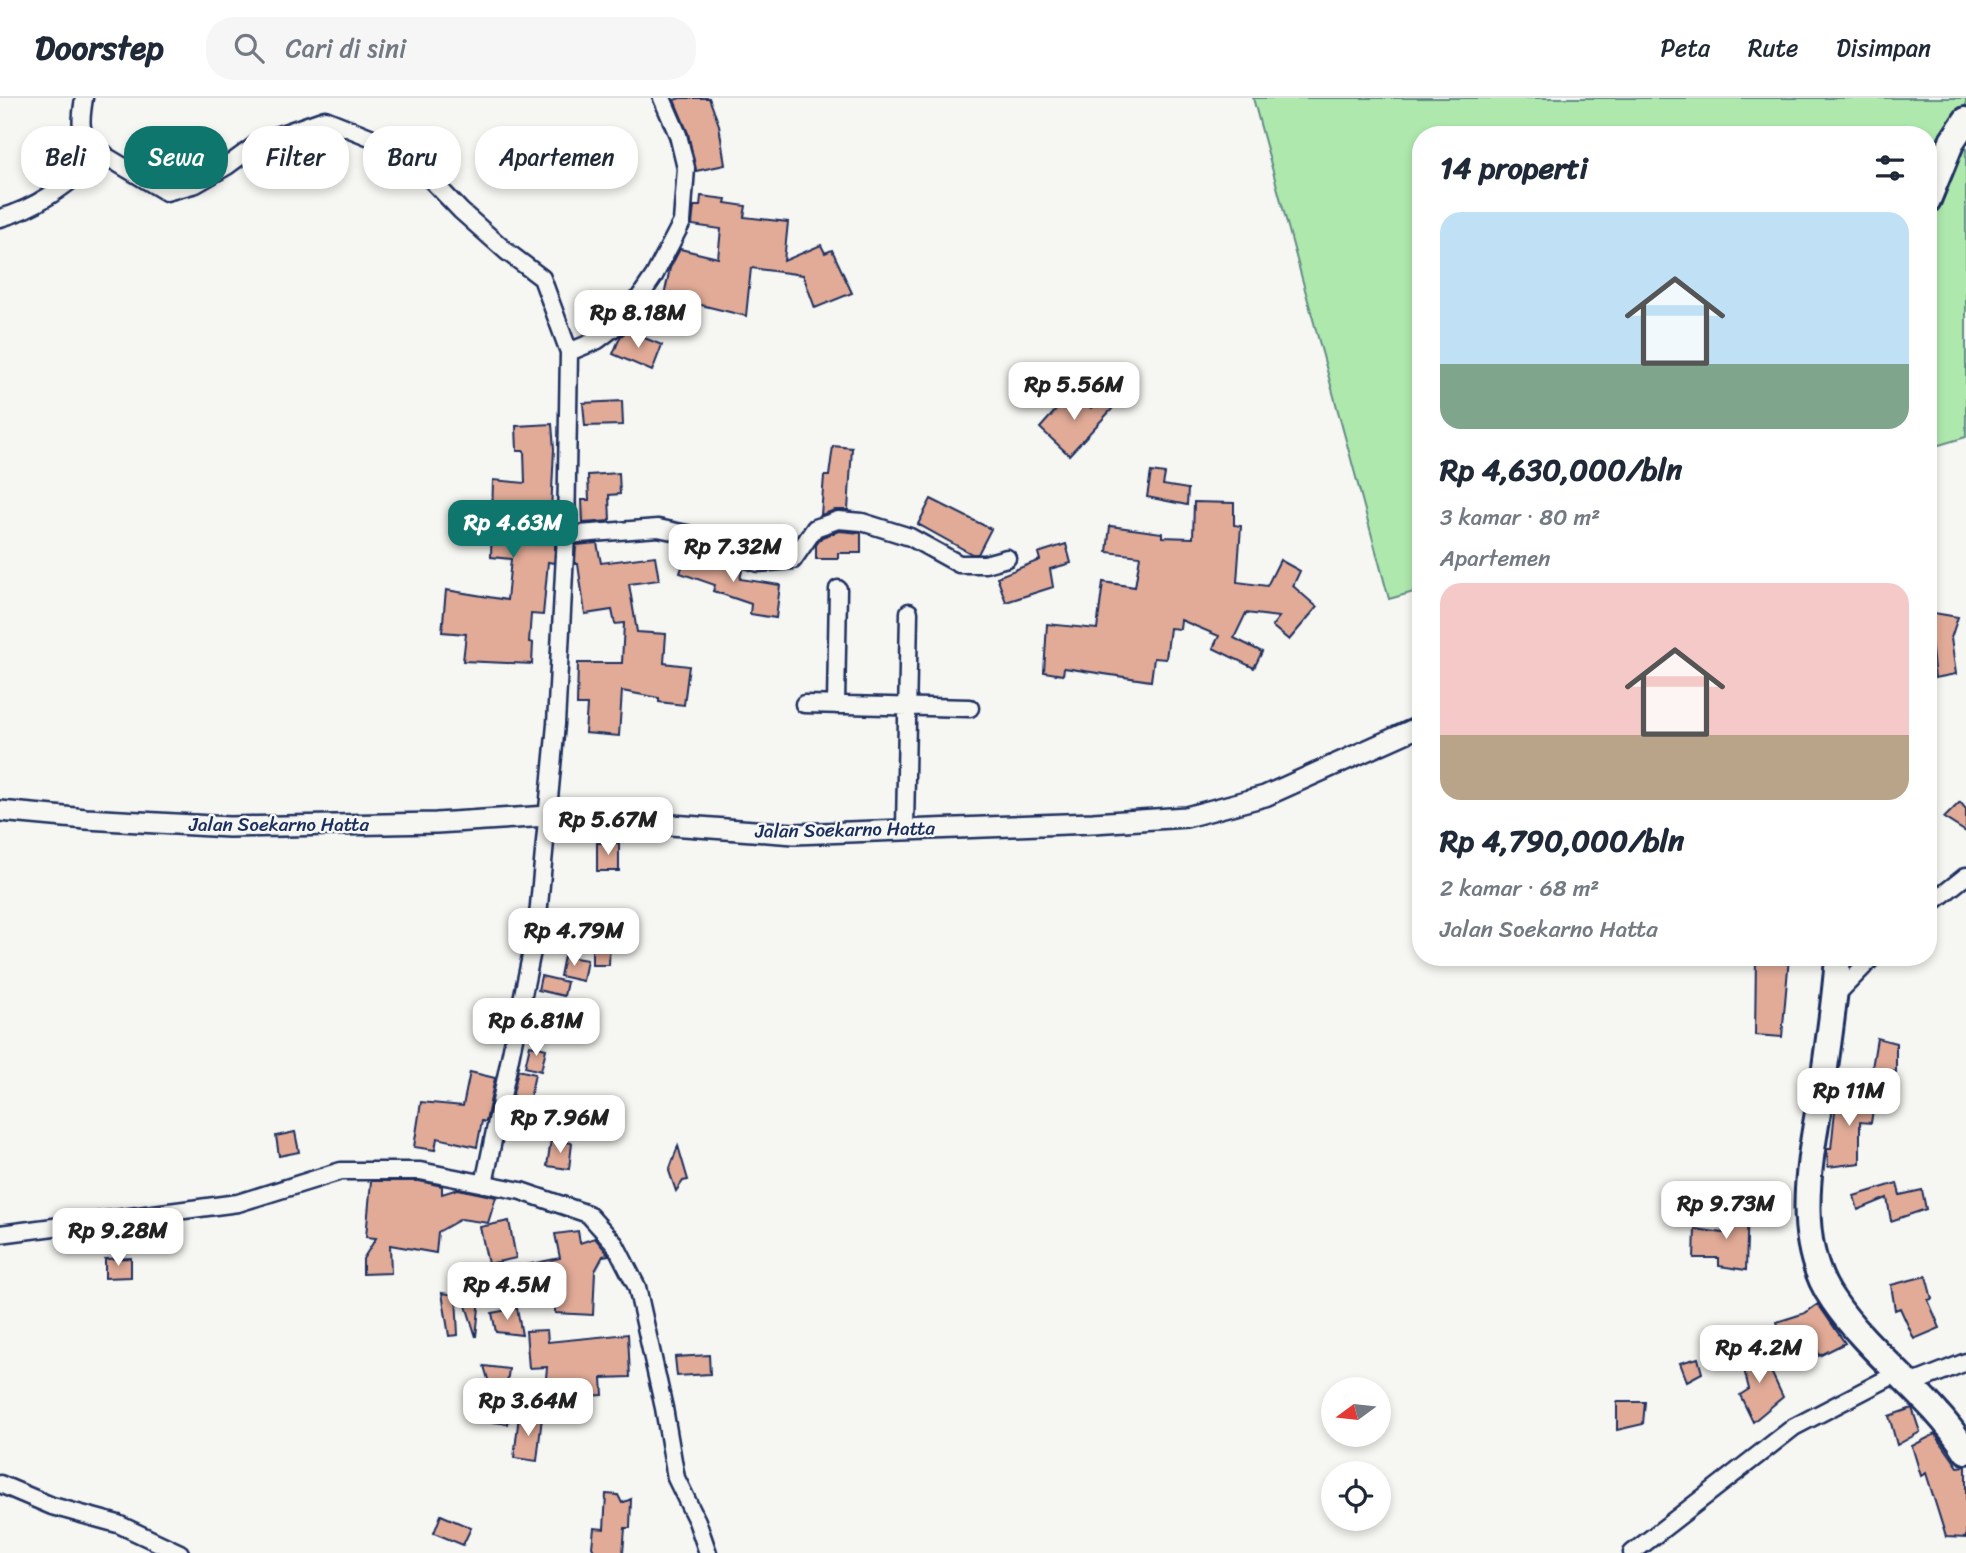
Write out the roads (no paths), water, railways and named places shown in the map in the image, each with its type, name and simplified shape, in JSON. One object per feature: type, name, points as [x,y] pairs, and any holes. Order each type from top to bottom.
[{"type":"main road","points":[[1937,177],[1951,141],[1966,120]]},
{"type":"main road","points":[[1838,966],[1836,995],[1812,1151],[1809,1229],[1813,1255],[1831,1298],[1902,1380],[1945,1422],[1966,1451]]},
{"type":"street","points":[[80,126],[84,98]]},
{"type":"street","points":[[569,352],[597,340],[624,320],[653,276],[682,222],[686,168],[678,135],[662,98]]},
{"type":"street","points":[[110,157],[166,192],[196,184],[261,141],[325,118],[390,145],[402,157],[418,166],[461,211],[497,243],[542,278],[569,352],[566,535],[556,724],[537,927],[484,1184]]},
{"type":"street","points":[[0,218],[23,212],[59,189]]},
{"type":"street","points":[[566,535],[658,528],[687,534],[726,553],[758,563],[793,560],[815,528],[838,520],[862,522],[910,537],[959,564],[985,564],[1007,558]]},
{"type":"street","points":[[836,705],[838,589]]},
{"type":"street","points":[[905,829],[909,612]]},
{"type":"street","points":[[804,704],[970,708]]},
{"type":"street","name":"Jalan Soekarno Hatta","points":[[0,811],[229,827],[436,823],[548,816],[794,834],[1186,817],[1265,796],[1412,730]]},
{"type":"street","points":[[1937,899],[1966,876]]},
{"type":"street","points":[[1836,995],[1864,966]]},
{"type":"street","points":[[0,1234],[239,1203],[341,1171],[420,1171],[521,1191],[588,1214],[615,1244],[637,1287],[664,1408],[676,1478],[708,1553]]},
{"type":"street","points":[[1632,1553],[1794,1427],[1902,1380],[1966,1362]]},
{"type":"street","points":[[0,1484],[52,1506],[118,1524],[180,1553]]}]
